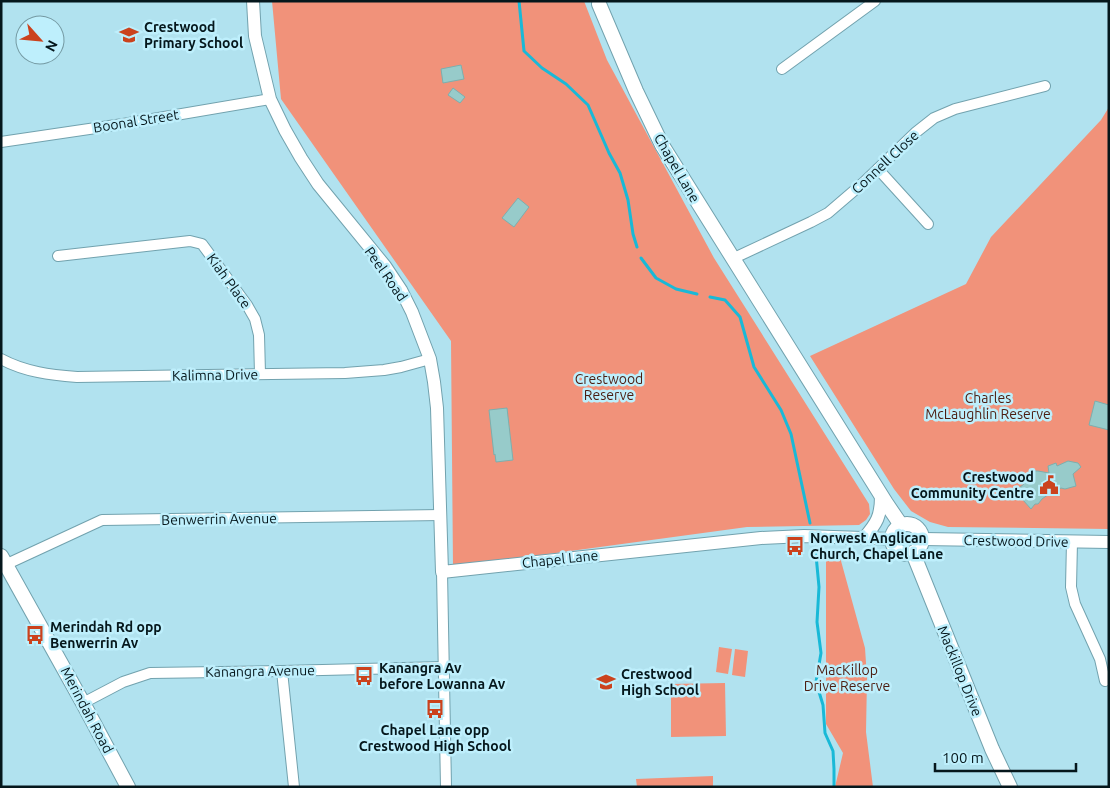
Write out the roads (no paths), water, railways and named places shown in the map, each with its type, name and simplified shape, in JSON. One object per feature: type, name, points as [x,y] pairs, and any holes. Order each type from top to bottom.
[{"type":"main road","name":"Chapel Lane","points":[[597,2],[662,145],[881,496],[901,524]]},
{"type":"main road","points":[[906,523],[916,526],[922,533],[923,539],[918,550],[906,554],[898,551],[892,539],[894,531],[901,524],[906,523]]},
{"type":"main road","name":"Mackillop Drive","points":[[913,553],[992,749],[1010,787]]},
{"type":"main road","name":"Merindah Road","points":[[4,560],[128,787]]},
{"type":"street","name":"Peel Road","points":[[253,1],[255,36],[270,99],[289,137],[318,184],[401,290],[430,358],[437,408],[442,572]]},
{"type":"street","points":[[782,69],[875,1]]},
{"type":"street","name":"Connell Close","points":[[732,259],[828,213],[915,133],[934,118],[955,109],[1045,86]]},
{"type":"street","name":"Boonal Street","points":[[1,142],[270,99]]},
{"type":"street","points":[[878,169],[928,224]]},
{"type":"street","name":"Kiah Place","points":[[58,256],[190,241],[202,244],[247,305],[255,319],[259,335],[260,374]]},
{"type":"street","name":"Kalimna Drive","points":[[1,359],[31,371],[77,377],[345,373],[401,367],[430,358]]},
{"type":"street","points":[[864,538],[876,524],[880,515],[881,496]]},
{"type":"street","name":"Benwerrin Avenue","points":[[4,560],[102,520],[441,515]]},
{"type":"street","name":"Chapel Lane","points":[[442,572],[761,538],[804,536],[892,539]]},
{"type":"street","name":"Crestwood Drive","points":[[923,539],[1109,542]]},
{"type":"street","points":[[1072,542],[1071,587],[1075,604],[1100,659],[1105,681]]},
{"type":"street","points":[[442,572],[446,787]]},
{"type":"street","name":"Kanangra Avenue","points":[[83,703],[122,682],[150,673],[444,667]]},
{"type":"street","points":[[282,671],[294,787]]},
{"type":"waterway","points":[[519,1],[524,51],[542,68],[566,84],[588,105],[620,173],[628,200],[637,247]]},
{"type":"waterway","points":[[641,258],[656,278],[676,289],[697,294]]},
{"type":"waterway","points":[[710,297],[725,300],[740,317],[754,367],[781,410],[791,434],[810,523]]},
{"type":"waterway","points":[[816,555],[819,587],[817,622],[821,653],[816,682],[823,705],[825,733],[833,751],[834,787]]},
{"type":"place","name":"Crestwood Primary School","points":[[129,35]]},
{"type":"place","name":"Crestwood Community Centre","points":[[1049,485]]},
{"type":"place","name":"Norwest Anglican Church, Chapel Lane","points":[[795,546]]},
{"type":"place","name":"Merindah Rd opp Benwerrin Av","points":[[35,635]]},
{"type":"place","name":"Kanangra Av before Lowanna Av","points":[[364,676]]},
{"type":"place","name":"Crestwood High School","points":[[606,682]]},
{"type":"place","name":"Chapel Lane opp Crestwood High School","points":[[435,709]]},
{"type":"park label","name":"Crestwood Reserve","points":[[609,388]]},
{"type":"park label","name":"Charles McLaughlin Reserve","points":[[988,406]]},
{"type":"park label","name":"MacKillop Drive Reserve","points":[[847,678]]}]
